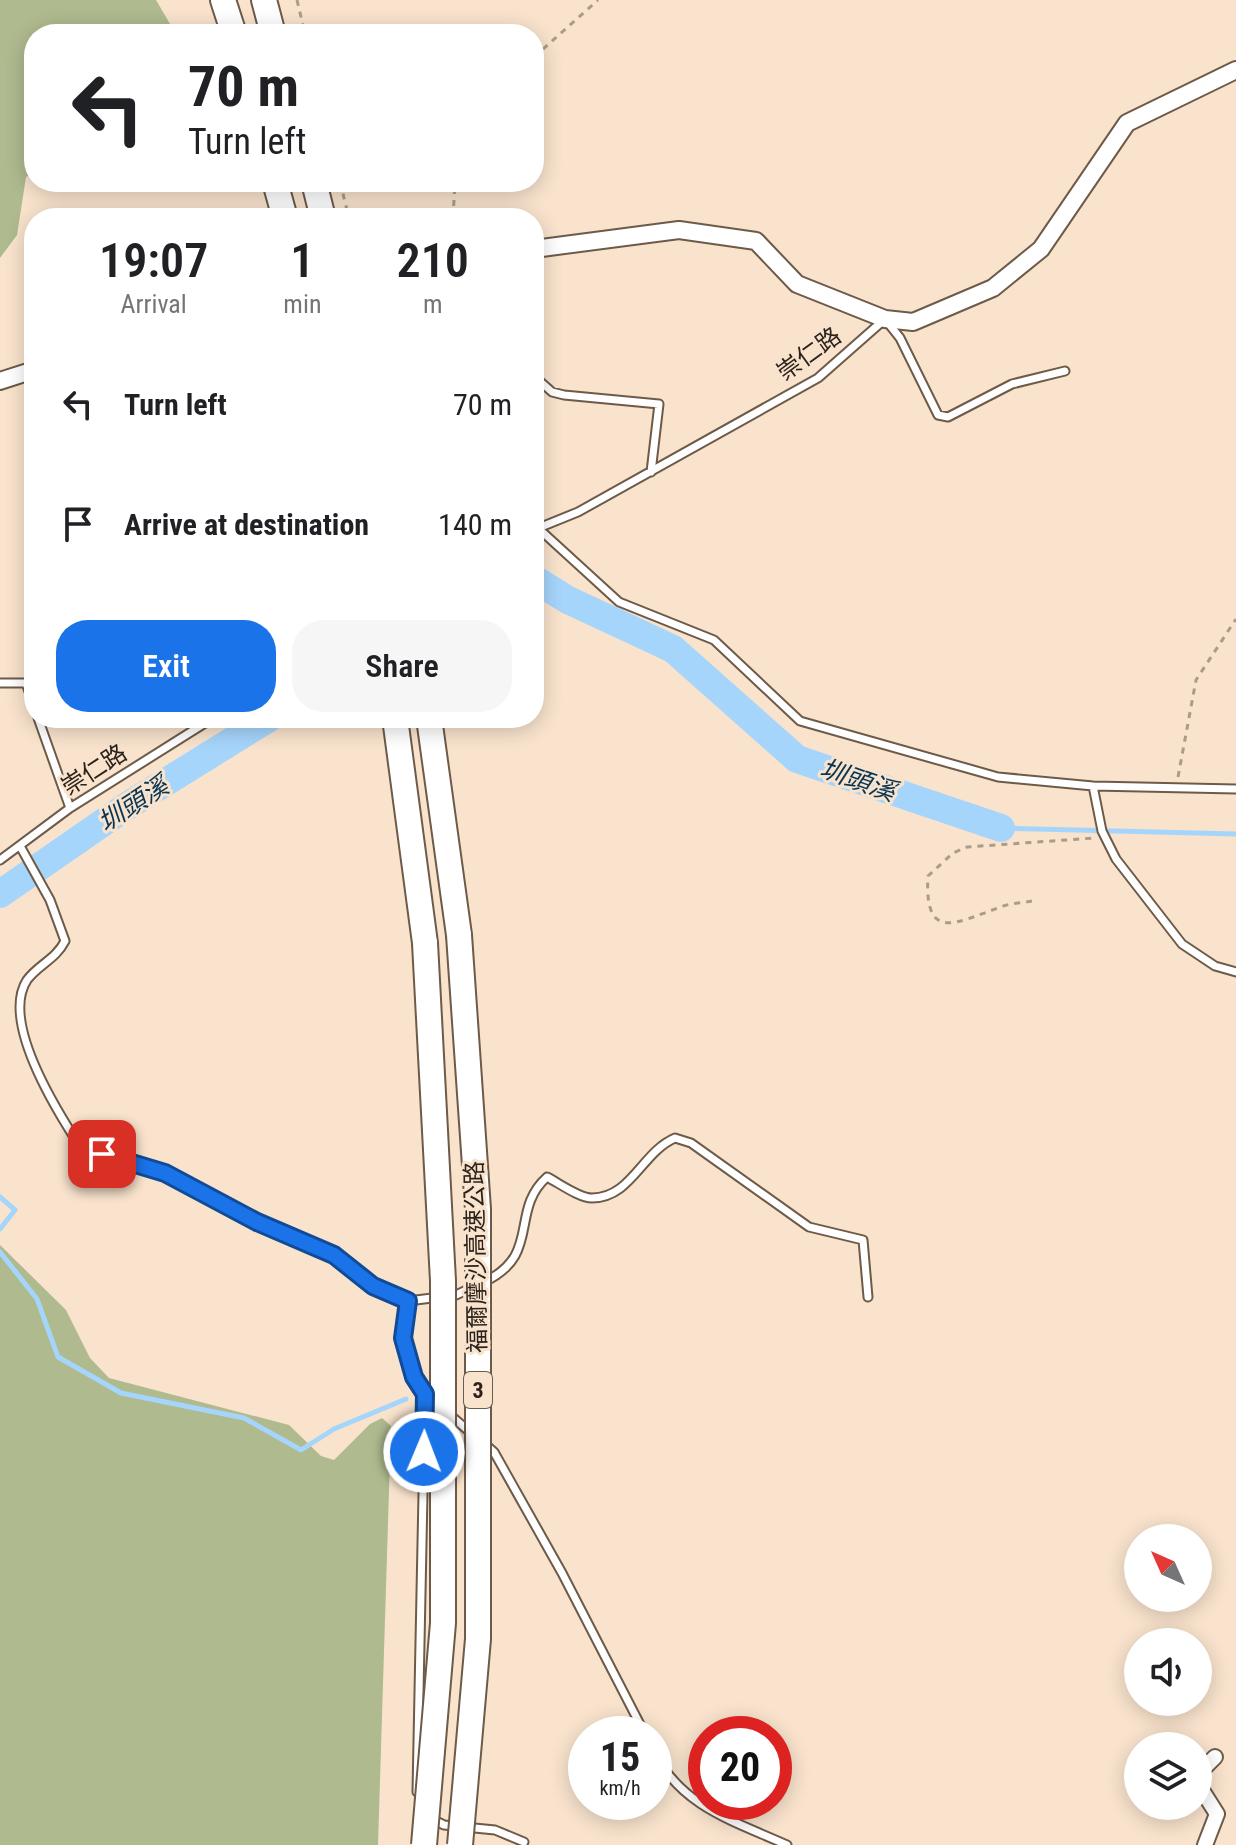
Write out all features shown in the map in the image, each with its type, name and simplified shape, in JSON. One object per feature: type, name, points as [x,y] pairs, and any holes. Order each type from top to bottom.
[{"type":"highway","points":[[223,0],[231,24]]},
{"type":"highway","points":[[264,0],[270,24]]},
{"type":"highway","name":"福爾摩沙高速公路","points":[[396,728],[425,943],[443,1281],[443,1623],[424,1845]]},
{"type":"highway","name":"福爾摩沙高速公路","points":[[430,728],[459,935],[478,1209],[478,1639],[460,1845]]},
{"type":"street","points":[[544,248],[679,230],[756,241],[797,284],[885,319],[913,322],[993,288],[1041,249],[1127,123],[1236,70]]},
{"type":"street","points":[[0,381],[24,373]]},
{"type":"street","points":[[1212,1760],[1215,1757]]},
{"type":"street","points":[[1205,1845],[1217,1814],[1212,1806]]},
{"type":"lane","points":[[885,319],[900,338],[938,415],[948,417],[1012,384],[1065,371]]},
{"type":"lane","name":"崇仁路","points":[[544,526],[578,512],[818,378],[885,319]]},
{"type":"lane","points":[[544,385],[552,392],[564,395],[659,404],[651,472]]},
{"type":"lane","points":[[544,536],[619,602],[714,640],[800,721],[998,777],[1093,786],[1236,789]]},
{"type":"lane","points":[[0,683],[24,683]]},
{"type":"lane","points":[[42,728],[70,808]]},
{"type":"lane","name":"崇仁路","points":[[0,860],[20,849],[70,808],[197,728]]},
{"type":"lane","points":[[1093,786],[1104,834],[1116,859],[1182,944],[1215,966],[1236,972]]},
{"type":"lane","points":[[20,849],[50,900],[65,941],[60,951],[26,981],[19,998],[19,1026],[57,1111],[81,1148],[165,1173],[257,1222],[334,1255],[373,1286],[408,1301],[456,1295],[500,1275],[522,1245],[534,1188],[547,1177],[591,1198],[612,1195],[623,1188],[653,1152],[675,1138],[691,1143],[809,1227],[863,1240],[868,1297]]},
{"type":"lane","points":[[408,1301],[403,1338],[414,1377],[425,1394],[494,1452],[562,1573],[636,1716]]},
{"type":"lane","points":[[425,1394],[416,1805],[418,1811],[444,1825],[495,1830],[524,1842]]},
{"type":"lane","points":[[672,1782],[696,1804],[787,1845]]},
{"type":"path","points":[[297,0],[303,24]]},
{"type":"path","points":[[544,48],[598,0]]},
{"type":"path","points":[[1176,787],[1196,680],[1236,619]]},
{"type":"path","points":[[1032,901],[1005,905],[958,924],[946,924],[936,920],[929,909],[928,876],[953,853],[967,847],[1104,834]]},
{"type":"green space","points":[[0,0],[156,0],[170,24],[24,24],[24,190],[17,235],[0,258]]},
{"type":"green space","points":[[0,1245],[66,1310],[90,1358],[109,1378],[289,1425],[321,1456],[334,1460],[370,1424],[382,1418],[391,1426],[378,1845],[0,1845]]},
{"type":"waterway","name":"圳頭溪","points":[[544,585],[568,600],[673,649],[797,759],[1001,828]]},
{"type":"waterway","name":"圳頭溪","points":[[0,894],[124,808],[253,728]]},
{"type":"waterway","name":"圳頭溪","points":[[1001,828],[1236,834]]},
{"type":"waterway","points":[[0,1197],[15,1210],[0,1229]]},
{"type":"waterway","points":[[0,1252],[37,1299],[58,1357],[121,1393],[244,1418],[301,1450],[334,1429],[406,1399]]},
{"type":"route","points":[[102,1154],[165,1173],[257,1222],[334,1255],[373,1286],[408,1301],[403,1338],[414,1377],[425,1394],[424,1452]]}]
